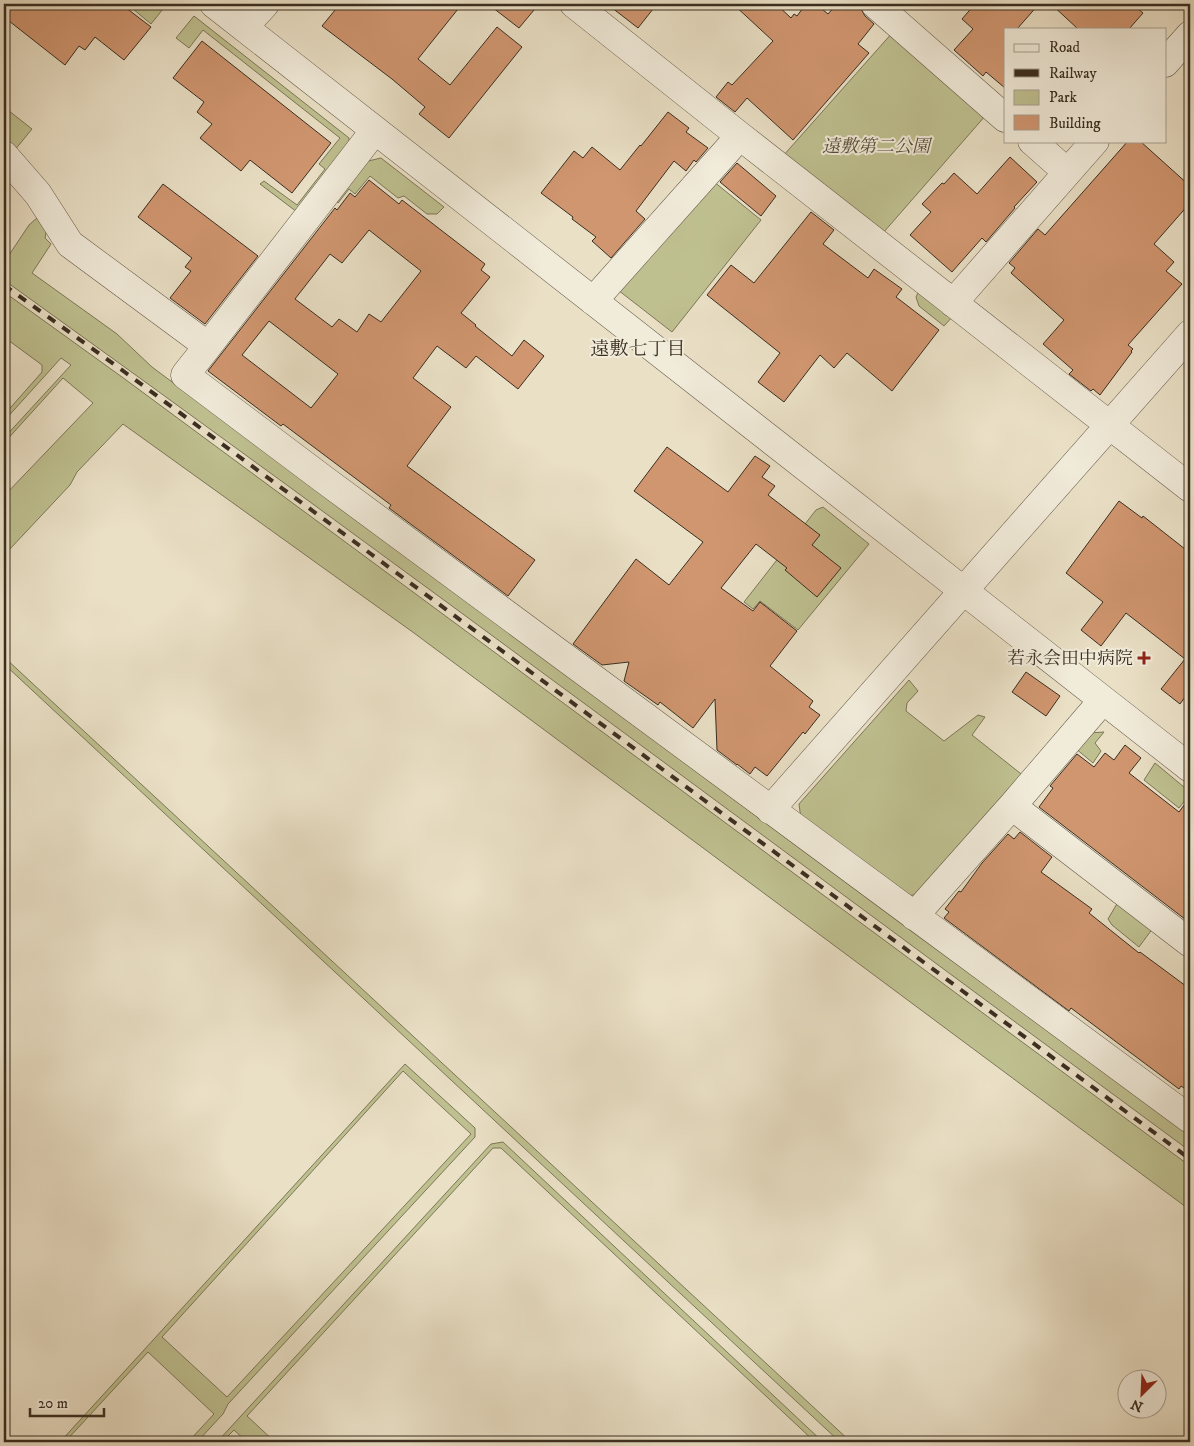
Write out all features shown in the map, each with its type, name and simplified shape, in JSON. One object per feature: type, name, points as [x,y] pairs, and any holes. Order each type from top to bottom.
[{"type":"street","points":[[214,4],[1190,768]]},
{"type":"street","points":[[244,27],[264,4]]},
{"type":"street","points":[[574,4],[1190,488]]},
{"type":"street","points":[[875,4],[1004,117]]},
{"type":"street","points":[[1166,62],[1190,35]]},
{"type":"street","points":[[375,130],[185,375],[770,810],[1190,1119]]},
{"type":"street","points":[[594,301],[740,136]]},
{"type":"street","points":[[1033,142],[1067,172]]},
{"type":"street","points":[[953,303],[1094,142]]},
{"type":"street","points":[[4,155],[38,194],[70,244],[208,346]]},
{"type":"street","points":[[770,810],[1190,334]]},
{"type":"street","points":[[914,916],[1103,700]]},
{"type":"street","points":[[1012,806],[1190,943]]},
{"type":"green space","points":[[127,4],[167,4],[151,24]]},
{"type":"green space","points":[[194,16],[349,138],[349,147],[297,212],[260,184],[264,181],[297,205],[325,169],[319,164],[340,138],[203,30],[189,48],[176,38]]},
{"type":"green space","name":"遠敷第二公園","points":[[893,32],[986,115],[883,233],[783,156]]},
{"type":"green space","points":[[4,107],[32,129],[14,151],[4,139]]},
{"type":"green space","points":[[381,158],[444,207],[437,214],[427,214],[404,196],[398,198],[370,176],[355,194],[349,189],[338,203],[335,199],[364,162]]},
{"type":"green space","points":[[713,181],[761,220],[672,332],[618,290]]},
{"type":"green space","points":[[39,216],[47,228],[45,238],[51,244],[32,273],[117,334],[152,367],[907,928],[1190,1135],[1190,1151],[450,605],[4,280],[4,252],[9,255],[29,225]]},
{"type":"green space","points":[[919,291],[953,316],[944,326],[919,306],[916,297]]},
{"type":"green space","points":[[4,292],[122,377],[1190,1166],[1190,1210],[414,633],[123,424],[77,472],[70,485],[9,550],[4,545],[4,496],[93,403],[63,378],[4,443],[4,438],[71,365],[61,358],[4,421],[4,415],[42,372],[42,365],[4,337]]},
{"type":"green space","points":[[823,507],[869,544],[798,630],[760,601],[753,609],[744,602],[816,510]]},
{"type":"green space","points":[[4,657],[851,1442],[840,1442],[4,664]]},
{"type":"green space","points":[[909,680],[918,691],[907,703],[906,711],[944,741],[978,715],[985,717],[972,735],[1025,777],[920,894],[906,896],[801,819],[799,804]]},
{"type":"green space","points":[[1104,732],[1095,743],[1101,751],[1093,763],[1075,748],[1089,733]]},
{"type":"green space","points":[[1155,763],[1190,792],[1179,808],[1144,780]]},
{"type":"green space","points":[[1118,902],[1153,928],[1139,947],[1112,925],[1108,919]]},
{"type":"green space","points":[[405,1064],[475,1128],[475,1137],[228,1404],[223,1414],[197,1442],[188,1442],[214,1414],[148,1352],[65,1442],[60,1442]],"holes":[[[403,1071],[471,1134],[227,1397],[162,1337]]]},
{"type":"green space","points":[[503,1142],[823,1442],[815,1442],[501,1148],[493,1148],[247,1416],[275,1442],[247,1442],[234,1430],[222,1442],[217,1442],[491,1144]]},
{"type":"building","points":[[4,4],[121,4],[151,27],[124,60],[95,37],[85,50],[79,46],[65,65],[4,17]]},
{"type":"building","points":[[340,4],[462,4],[418,59],[450,85],[497,27],[522,47],[449,138],[419,114],[425,107],[392,79],[322,26]]},
{"type":"building","points":[[488,4],[539,4],[519,28]]},
{"type":"building","points":[[607,4],[657,4],[638,28]]},
{"type":"building","points":[[733,4],[776,4],[791,18],[794,14],[797,16],[806,4],[816,4],[828,14],[837,4],[856,4],[874,24],[858,44],[869,53],[793,140],[747,98],[735,112],[716,97],[728,82],[732,85],[773,41]]},
{"type":"building","points":[[975,4],[1039,4],[1018,28],[1004,28],[1004,87],[986,72],[983,76],[954,50],[973,29],[962,19]]},
{"type":"building","points":[[1051,4],[1132,4],[1143,13],[1130,28],[1077,28]]},
{"type":"building","points":[[202,41],[331,143],[292,193],[250,160],[241,171],[200,138],[212,124],[197,112],[204,102],[173,78]]},
{"type":"building","points":[[668,112],[689,128],[686,132],[708,148],[696,162],[694,160],[686,171],[674,161],[636,211],[645,219],[611,258],[592,241],[596,237],[541,193],[574,151],[583,158],[592,147],[620,170]]},
{"type":"building","points":[[1127,142],[1141,142],[1190,186],[1190,203],[1154,244],[1174,262],[1166,271],[1182,284],[1128,345],[1133,349],[1132,352],[1100,395],[1093,389],[1091,391],[1069,374],[1073,370],[1043,344],[1064,320],[1011,273],[1015,268],[1009,263],[1038,229],[1045,235]]},
{"type":"building","points":[[1010,157],[1037,182],[986,242],[982,238],[952,272],[910,235],[931,212],[922,204],[954,173],[977,194]]},
{"type":"building","points":[[737,163],[776,196],[761,216],[720,182]]},
{"type":"building","points":[[369,180],[399,204],[402,200],[485,264],[481,270],[490,277],[461,313],[512,356],[524,340],[544,356],[518,389],[476,356],[466,368],[437,346],[413,378],[451,407],[407,466],[535,560],[508,596],[389,508],[391,505],[283,424],[281,426],[208,371],[335,208],[337,210],[350,193],[355,197]],"holes":[[[369,230],[421,271],[381,322],[369,314],[357,332],[339,319],[332,327],[295,299],[330,254],[342,263]],[[269,321],[338,374],[311,408],[242,355]]]},
{"type":"building","points":[[163,184],[258,256],[205,324],[170,298],[191,271],[185,267],[192,258],[138,217]]},
{"type":"building","points":[[811,212],[834,230],[823,244],[868,278],[874,269],[902,289],[896,297],[939,330],[892,391],[847,353],[834,368],[820,355],[784,402],[758,382],[780,353],[707,295],[731,265],[754,283]]},
{"type":"building","points":[[667,447],[728,492],[755,456],[770,466],[762,477],[775,486],[768,495],[820,535],[812,545],[841,568],[817,597],[785,570],[787,568],[756,544],[721,588],[753,611],[760,602],[797,631],[770,666],[813,701],[809,707],[820,715],[805,734],[803,732],[767,776],[755,767],[750,774],[717,750],[715,699],[693,728],[660,702],[658,705],[624,681],[629,662],[602,665],[573,644],[636,559],[669,585],[703,542],[634,491]]},
{"type":"building","points":[[1119,501],[1142,518],[1143,516],[1190,553],[1190,690],[1180,704],[1161,689],[1185,659],[1126,613],[1101,646],[1081,630],[1103,602],[1066,573]]},
{"type":"building","points":[[1026,672],[1060,696],[1046,716],[1012,692]]},
{"type":"building","points":[[1125,745],[1141,758],[1129,773],[1179,812],[1190,797],[1190,923],[1039,807],[1053,788],[1050,786],[1077,754],[1094,767],[1105,753],[1114,760]]},
{"type":"building","points":[[1020,832],[1052,857],[1041,872],[1092,909],[1089,913],[1139,953],[1190,989],[1190,1092],[1181,1086],[1179,1089],[1071,1008],[1069,1011],[944,918],[949,912],[945,909],[959,891],[961,892],[982,863],[1008,834],[1014,839]]},
{"type":"railway","points":[[4,285],[126,373],[1190,1159]]},
{"type":"place","name":"若永会田中病院","points":[[1144,658]]},
{"type":"district","name":"遠敷七丁目","points":[[638,348]]}]
